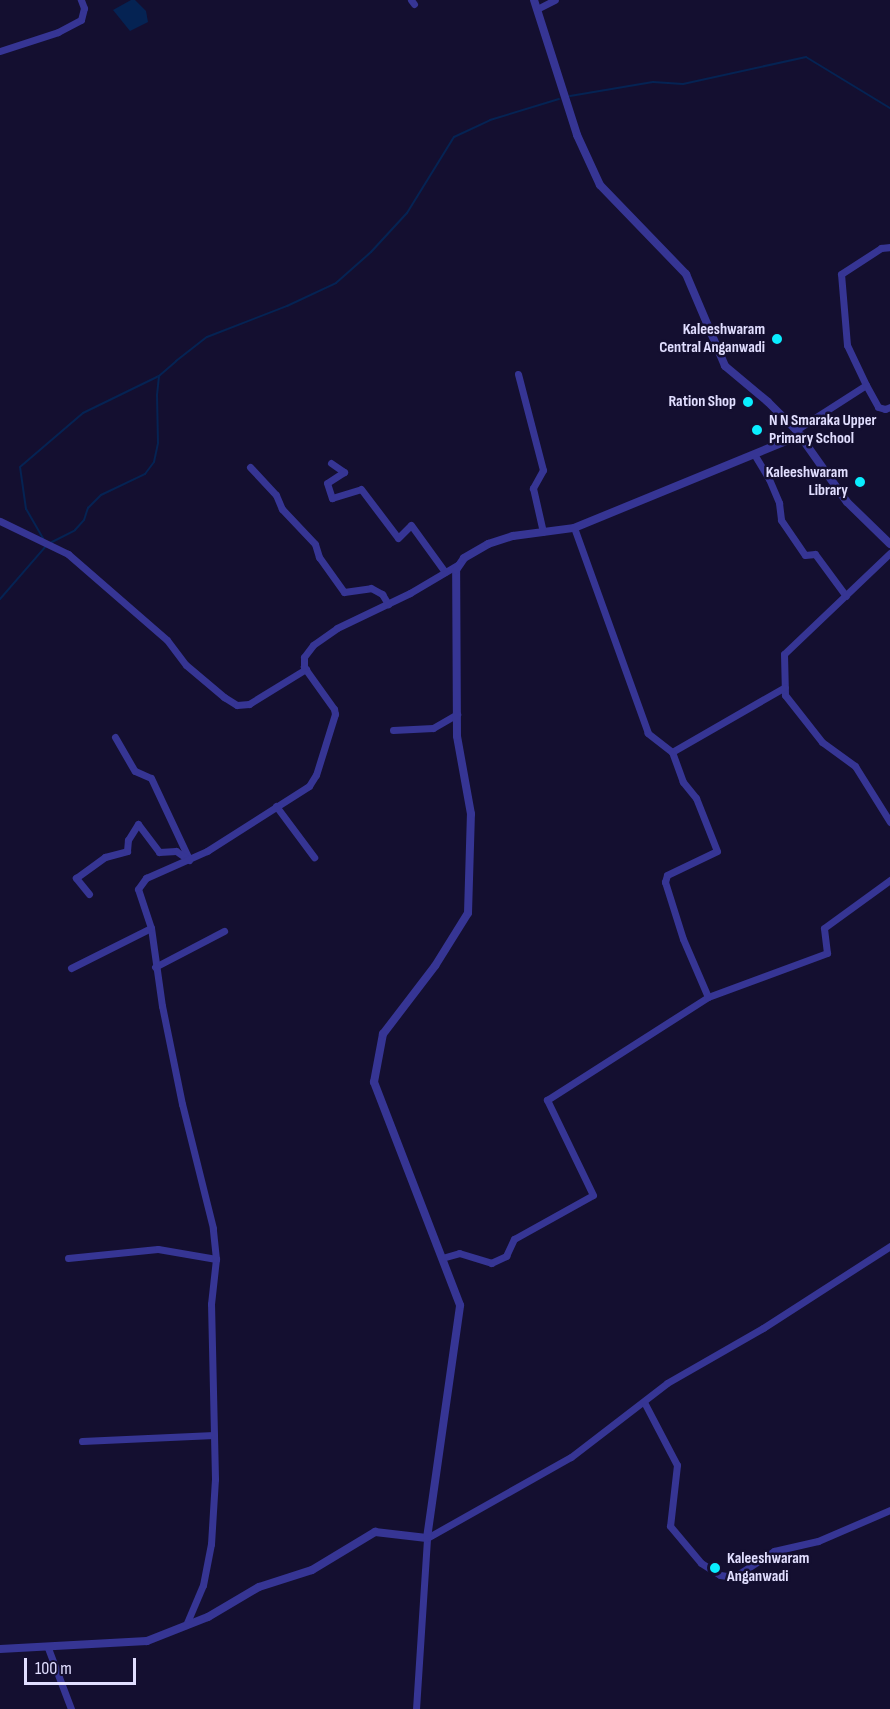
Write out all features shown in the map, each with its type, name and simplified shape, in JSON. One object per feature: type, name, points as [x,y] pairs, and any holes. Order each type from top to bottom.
[{"type":"street","points":[[0,51],[58,32],[81,20],[84,8],[81,0]]},
{"type":"street","points":[[534,0],[577,135],[600,185],[686,274],[725,366],[768,402],[798,433],[848,502],[890,544]]},
{"type":"street","points":[[537,9],[555,0]]},
{"type":"street","points":[[890,247],[880,248],[841,274],[848,345],[878,407],[885,410],[890,407]]},
{"type":"street","points":[[518,374],[543,470],[533,488],[543,532]]},
{"type":"street","points":[[186,1625],[203,1586],[211,1544],[215,1479],[211,1322],[216,1259],[213,1228],[182,1104],[155,967],[151,928],[138,889],[141,883],[189,860],[276,807],[312,782],[335,717],[334,709],[306,669],[304,657],[313,645],[337,628],[388,604],[446,572],[472,552],[488,544],[513,536],[574,528],[754,454],[798,433],[866,385]]},
{"type":"street","points":[[754,454],[770,479],[779,503],[781,520],[805,555],[815,554],[846,596]]},
{"type":"street","points":[[331,463],[344,472],[327,483],[332,498],[361,489],[398,538],[411,525],[446,572]]},
{"type":"street","points":[[250,467],[276,495],[282,509],[315,544],[319,557],[344,592],[371,588],[382,594],[388,604]]},
{"type":"street","points":[[0,521],[68,554],[167,640],[186,664],[224,697],[237,705],[249,704],[306,669]]},
{"type":"street","points":[[574,528],[648,733],[672,752],[683,782],[696,798],[717,851],[667,875],[665,882],[683,939],[708,997]]},
{"type":"street","points":[[890,554],[784,654],[785,695],[822,742],[855,766],[890,822]]},
{"type":"street","points":[[416,1709],[427,1538],[460,1305],[374,1082],[383,1034],[435,966],[468,913],[471,814],[457,736],[456,570],[459,564]]},
{"type":"street","points":[[672,752],[784,687]]},
{"type":"street","points":[[393,730],[433,728],[457,714]]},
{"type":"street","points":[[115,737],[135,771],[151,778],[189,860]]},
{"type":"street","points":[[276,807],[314,857]]},
{"type":"street","points":[[89,894],[76,878],[105,857],[127,851],[128,840],[138,824],[159,852],[176,851],[189,860]]},
{"type":"street","points":[[442,1258],[459,1253],[491,1263],[506,1256],[514,1239],[593,1195],[547,1100],[708,997],[827,952],[824,928],[890,880]]},
{"type":"street","points":[[72,968],[151,928]]},
{"type":"street","points":[[155,967],[224,931]]},
{"type":"street","points":[[0,1649],[147,1641],[208,1617],[259,1587],[312,1570],[375,1532],[427,1538],[571,1457],[667,1383],[763,1328],[890,1246]]},
{"type":"street","points":[[69,1258],[158,1249],[216,1259]]},
{"type":"street","points":[[644,1402],[677,1465],[670,1526],[701,1563],[720,1575],[734,1577],[774,1551],[818,1541],[890,1510]]},
{"type":"street","points":[[82,1441],[214,1435]]},
{"type":"street","points":[[48,1648],[71,1709]]},
{"type":"water","points":[[135,0],[146,11],[148,22],[130,31],[113,10]]},
{"type":"waterway","points":[[570,96],[653,82],[683,84],[806,57],[890,108]]},
{"type":"waterway","points":[[50,543],[75,530],[84,520],[88,508],[101,495],[145,474],[154,462],[158,443],[159,376],[176,361],[207,337],[287,306],[336,283],[371,252],[407,213],[454,137],[490,120],[559,99]]},
{"type":"waterway","points":[[44,540],[26,509],[20,467],[83,413],[159,376]]},
{"type":"waterway","points":[[0,599],[46,546]]},
{"type":"place","name":"Kaleeshwaram Central Anganwadi","points":[[777,339]]},
{"type":"place","name":"Ration Shop","points":[[748,402]]},
{"type":"place","name":"N N Smaraka Upper Primary School","points":[[757,430]]},
{"type":"place","name":"Kaleeshwaram Library","points":[[860,482]]},
{"type":"place","name":"Kaleeshwaram Anganwadi","points":[[715,1568]]}]
